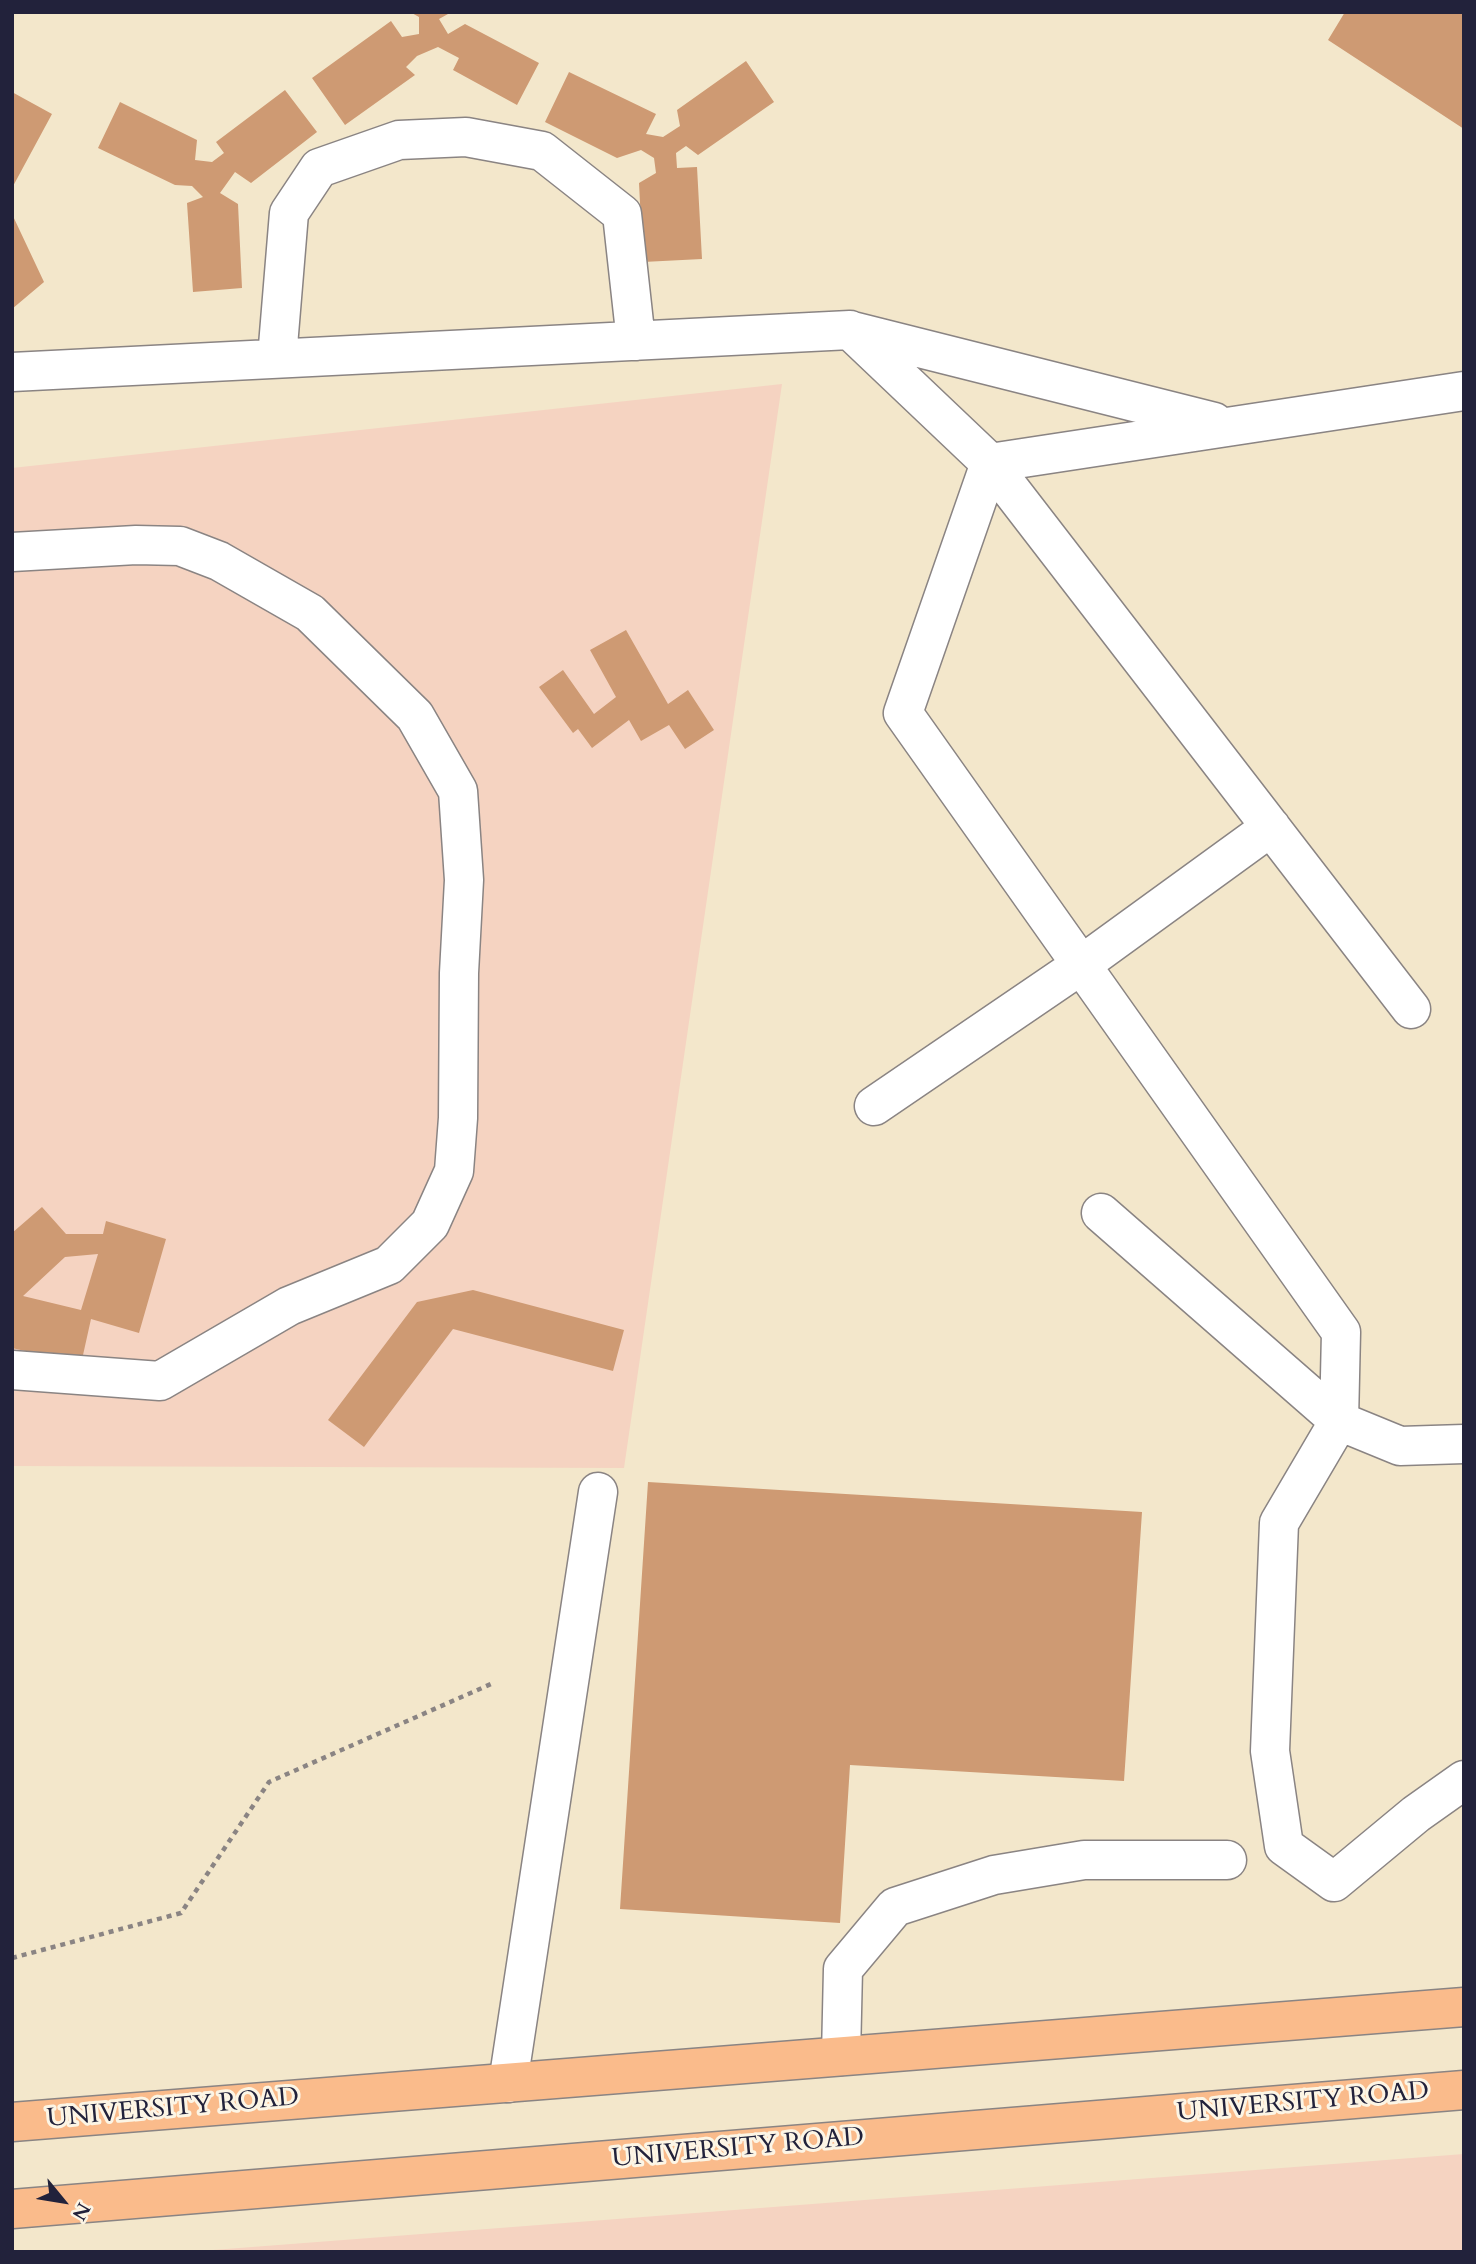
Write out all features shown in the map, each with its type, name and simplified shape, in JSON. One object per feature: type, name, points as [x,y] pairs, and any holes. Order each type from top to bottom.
[{"type":"main road","name":"UNIVERSITY ROAD","points":[[12,2122],[1464,2007]]},
{"type":"main road","name":"UNIVERSITY ROAD","points":[[12,2209],[1464,2090]]},
{"type":"lane","points":[[277,358],[289,213],[319,169],[399,140],[466,137],[542,151],[622,214],[636,341]]},
{"type":"lane","points":[[850,330],[990,463],[1411,1009]]},
{"type":"lane","points":[[12,372],[850,330],[1231,426]]},
{"type":"lane","points":[[990,463],[1464,391]]},
{"type":"lane","points":[[990,463],[903,713],[1341,1332],[1339,1422],[1279,1523],[1270,1751],[1284,1846],[1334,1882],[1416,1814],[1464,1780]]},
{"type":"lane","points":[[12,552],[136,545],[180,546],[219,561],[310,613],[415,716],[458,790],[464,880],[459,973],[458,1118],[453,1171],[430,1224],[389,1265],[289,1306],[160,1381],[12,1370]]},
{"type":"lane","points":[[874,1106],[1081,965],[1271,827]]},
{"type":"lane","points":[[1101,1213],[1339,1422],[1401,1446],[1464,1444]]},
{"type":"lane","points":[[508,2083],[598,1492]]},
{"type":"lane","points":[[841,2056],[843,1969],[895,1907],[994,1875],[1084,1860],[1227,1860]]},
{"type":"path","points":[[12,1958],[181,1913],[269,1782],[491,1684]]},
{"type":"shaded area","points":[[782,384],[624,1468],[12,1466],[12,468]]},
{"type":"shaded area","points":[[1464,2154],[1464,2252],[187,2252]]},
{"type":"building","points":[[410,12],[447,12],[448,14],[439,19],[448,34],[465,24],[539,63],[517,105],[453,70],[459,58],[438,47],[417,56],[406,67],[415,75],[345,125],[312,78],[391,21],[402,37],[419,34],[419,17]]},
{"type":"building","points":[[1345,12],[1464,12],[1464,129],[1328,40]]},
{"type":"building","points":[[746,61],[774,102],[698,155],[686,146],[676,153],[677,168],[697,167],[702,259],[643,262],[639,183],[656,173],[654,158],[641,150],[617,158],[545,122],[569,72],[656,114],[646,134],[663,137],[680,126],[677,110]]},
{"type":"building","points":[[285,90],[317,132],[251,183],[235,172],[220,193],[238,204],[242,288],[193,292],[187,203],[203,197],[192,186],[175,185],[98,148],[120,102],[197,140],[195,160],[212,162],[224,153],[216,142]]},
{"type":"building","points":[[12,92],[52,114],[12,188]]},
{"type":"building","points":[[12,214],[44,282],[12,309]]},
{"type":"building","points":[[626,630],[668,704],[688,690],[714,730],[685,749],[669,725],[641,741],[629,720],[592,748],[578,729],[573,733],[539,687],[563,670],[594,714],[616,697],[590,650]]},
{"type":"building","points":[[42,1207],[66,1234],[103,1234],[106,1221],[166,1239],[139,1333],[91,1319],[81,1364],[12,1348],[12,1233]],"holes":[[[98,1254],[81,1310],[23,1296],[65,1257]]]},
{"type":"building","points":[[473,1290],[624,1330],[613,1371],[453,1329],[364,1447],[328,1420],[417,1302]]},
{"type":"building","points":[[648,1482],[1142,1512],[1124,1781],[850,1765],[840,1923],[620,1909]]}]
